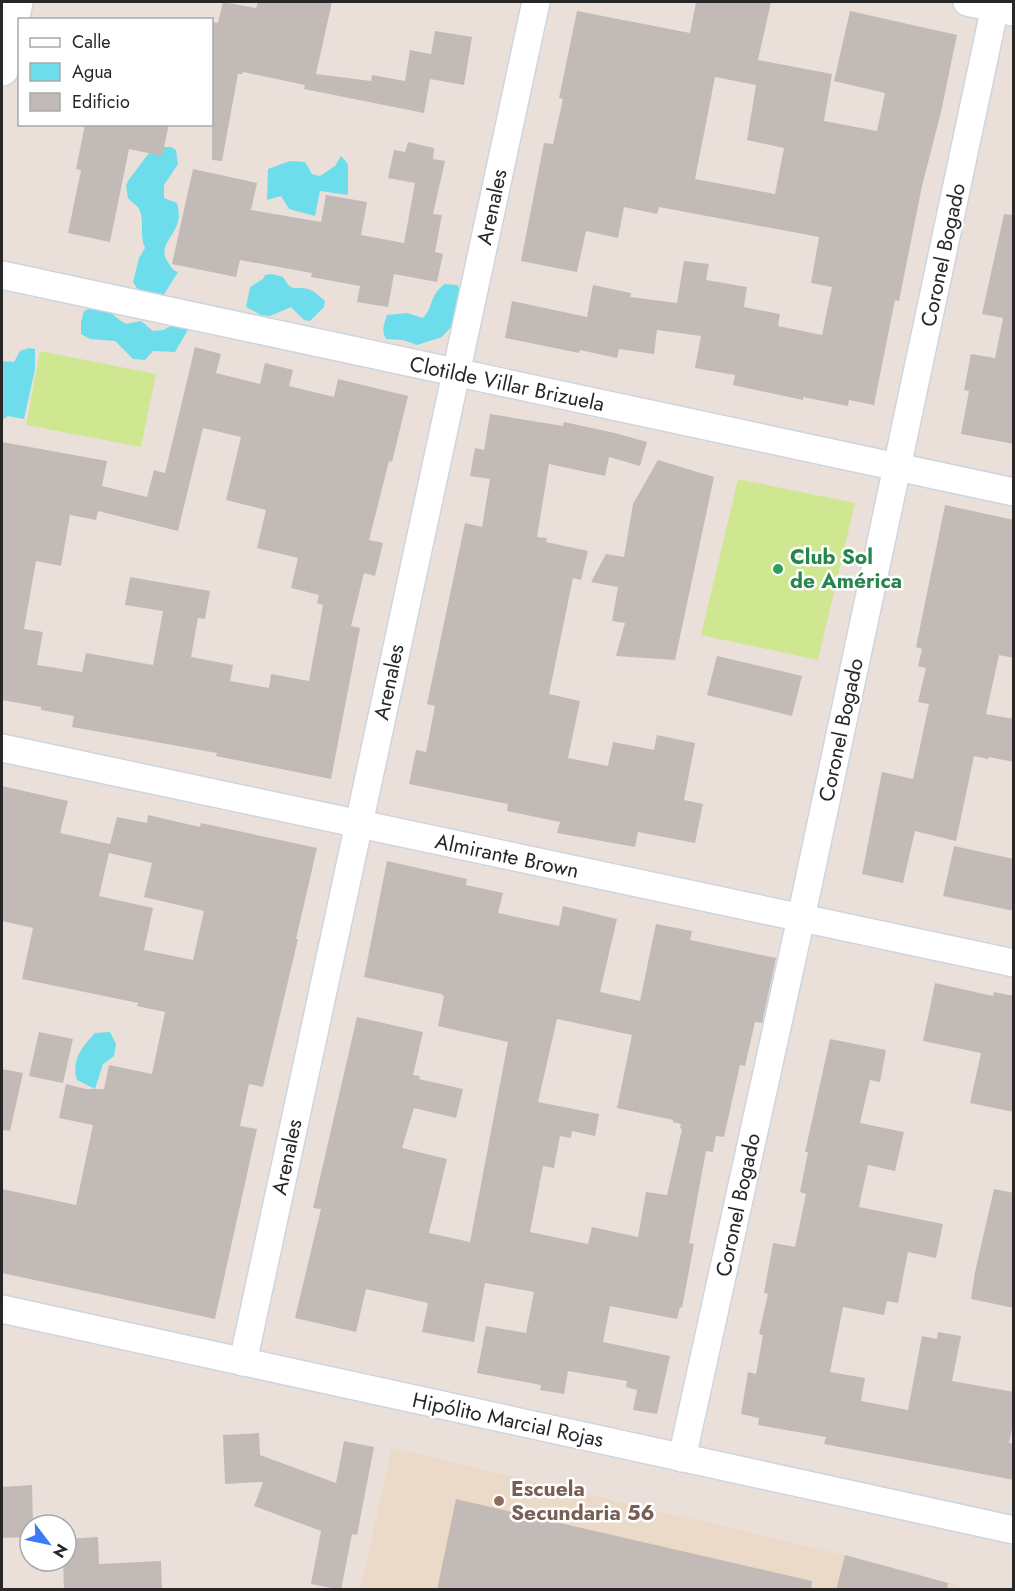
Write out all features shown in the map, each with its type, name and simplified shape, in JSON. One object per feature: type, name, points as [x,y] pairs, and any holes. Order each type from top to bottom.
[{"type":"main road","points":[[2,69],[16,2]]},
{"type":"street","name":"Arenales","points":[[243,1362],[536,2]]},
{"type":"street","points":[[967,2],[1002,7]]},
{"type":"street","name":"Coronel Bogado","points":[[682,1458],[897,468],[1002,7]]},
{"type":"street","name":"Clotilde Villar Brizuela","points":[[2,275],[1014,492]]},
{"type":"street","name":"Almirante Brown","points":[[2,748],[1014,963]]},
{"type":"street","name":"Hipólito Marcial Rojas","points":[[2,1309],[1014,1530]]},
{"type":"shaded area","name":"Escuela Secundaria 56","points":[[392,1448],[845,1555],[954,1584],[967,1590],[360,1590]]},
{"type":"green space","points":[[40,351],[156,374],[141,447],[26,425]]},
{"type":"green space","name":"Club Sol de América","points":[[738,479],[855,503],[818,660],[701,635]]},
{"type":"water","points":[[163,147],[176,150],[178,164],[164,185],[164,198],[177,203],[179,215],[164,253],[171,267],[178,272],[163,296],[140,293],[133,282],[139,258],[145,248],[142,238],[141,214],[128,198],[126,186],[148,154]]},
{"type":"water","points":[[341,156],[348,164],[348,195],[320,191],[315,216],[289,209],[281,196],[267,200],[268,169],[290,161],[305,162],[312,174],[320,176],[335,166]]},
{"type":"water","points":[[265,275],[283,277],[291,287],[313,291],[325,301],[324,307],[310,321],[304,320],[291,307],[270,316],[261,315],[246,307],[250,287],[263,279]]},
{"type":"water","points":[[445,284],[457,285],[461,290],[452,326],[442,337],[417,345],[403,340],[386,339],[383,330],[387,315],[407,313],[423,318],[436,292]]},
{"type":"water","points":[[92,308],[109,312],[126,324],[141,321],[153,331],[163,330],[175,324],[189,328],[175,352],[153,351],[145,360],[133,359],[115,341],[90,339],[81,334],[84,311]]},
{"type":"water","points":[[35,349],[35,369],[24,419],[8,416],[2,420],[2,361],[14,362],[20,351]]},
{"type":"water","points":[[110,1032],[116,1044],[114,1056],[103,1064],[95,1089],[77,1080],[75,1066],[82,1049],[95,1033]]},
{"type":"building","points":[[223,2],[256,8],[258,2],[332,2],[316,74],[371,81],[372,75],[405,81],[410,50],[431,54],[435,31],[472,37],[464,85],[430,79],[424,113],[304,89],[305,85],[243,72],[238,74],[222,161],[212,160],[213,22],[218,23]]},
{"type":"building","points":[[696,2],[771,2],[758,60],[832,74],[824,121],[877,131],[885,93],[834,81],[850,11],[957,35],[922,186],[899,301],[895,300],[874,405],[849,400],[848,406],[803,397],[803,400],[733,385],[735,375],[695,368],[701,336],[657,330],[654,354],[619,349],[617,358],[505,338],[512,301],[587,317],[593,285],[631,293],[630,297],[677,303],[684,261],[709,264],[706,280],[747,287],[744,307],[780,314],[778,326],[822,335],[832,287],[811,283],[819,237],[659,207],[657,214],[624,207],[618,238],[586,231],[577,272],[521,261],[544,143],[553,144],[563,99],[559,98],[577,11],[690,33]],"holes":[[[715,77],[756,85],[747,140],[784,148],[775,194],[695,179]]]},
{"type":"building","points":[[85,126],[169,126],[162,156],[129,149],[110,242],[68,233],[81,170],[76,169]]},
{"type":"building","points":[[408,142],[434,148],[433,159],[445,161],[433,214],[442,215],[435,252],[443,254],[437,282],[394,274],[388,307],[357,302],[360,286],[311,277],[312,273],[240,260],[236,277],[172,264],[193,169],[257,183],[251,210],[321,222],[326,195],[367,202],[361,235],[404,243],[415,183],[388,178],[394,150],[405,152]]},
{"type":"building","points":[[1004,214],[1014,215],[1014,444],[961,434],[969,391],[964,390],[971,354],[995,358],[1003,318],[982,314]]},
{"type":"building","points":[[195,347],[221,354],[216,373],[260,384],[265,363],[293,370],[289,386],[334,397],[338,379],[408,396],[392,462],[389,461],[369,540],[383,543],[375,576],[364,573],[351,626],[360,628],[331,779],[216,756],[217,753],[72,727],[74,716],[2,700],[2,442],[107,461],[102,486],[147,497],[154,470],[165,473]],"holes":[[[203,428],[241,437],[226,500],[266,510],[257,548],[298,558],[291,588],[319,595],[317,603],[323,605],[309,681],[271,674],[269,688],[230,681],[233,665],[191,657],[198,618],[205,619],[210,591],[130,577],[125,605],[163,611],[153,665],[86,653],[82,672],[37,665],[43,632],[24,629],[36,561],[61,566],[70,515],[96,520],[98,511],[178,531]]]},
{"type":"building","points":[[490,414],[563,426],[564,422],[647,442],[640,466],[609,457],[605,476],[549,464],[537,537],[547,538],[546,542],[588,551],[581,580],[573,578],[549,694],[580,701],[568,758],[608,766],[613,742],[654,750],[657,735],[695,743],[684,800],[703,804],[695,843],[638,832],[635,847],[557,833],[560,822],[507,811],[508,804],[409,784],[416,750],[426,752],[435,706],[427,704],[465,523],[482,527],[490,479],[470,476],[475,448],[484,450]]},
{"type":"building","points":[[658,460],[714,477],[675,660],[616,656],[625,623],[612,621],[618,587],[591,582],[606,554],[624,557],[633,504]]},
{"type":"building","points":[[945,505],[1014,520],[1014,658],[999,655],[986,714],[1014,719],[1014,762],[974,756],[956,841],[915,831],[903,883],[862,874],[882,772],[913,779],[929,704],[918,702],[926,668],[918,666],[922,649],[916,647]]},
{"type":"building","points":[[717,656],[802,676],[792,716],[707,695]]},
{"type":"building","points":[[2,786],[68,801],[60,833],[110,844],[117,817],[147,823],[148,815],[200,827],[201,823],[317,848],[263,1087],[249,1084],[240,1126],[257,1129],[215,1319],[2,1273],[2,1189],[76,1205],[93,1125],[59,1118],[66,1084],[86,1089],[104,1089],[109,1065],[152,1074],[165,1012],[137,1006],[138,1003],[22,979],[33,928],[2,921]],"holes":[[[109,853],[152,863],[144,897],[204,911],[193,960],[144,950],[153,908],[99,896]]]},
{"type":"building","points":[[954,846],[1014,859],[1014,911],[943,896]]},
{"type":"building","points":[[387,861],[467,879],[466,885],[503,893],[498,913],[559,926],[563,906],[617,919],[600,992],[640,1001],[656,924],[692,931],[690,940],[776,958],[762,1023],[755,1022],[745,1066],[740,1065],[724,1137],[716,1136],[713,1152],[706,1151],[689,1243],[694,1244],[682,1308],[680,1307],[677,1319],[610,1306],[603,1342],[670,1356],[657,1414],[633,1410],[637,1390],[626,1387],[627,1381],[568,1371],[564,1394],[540,1390],[541,1385],[477,1373],[486,1326],[526,1333],[534,1292],[485,1283],[474,1342],[422,1332],[428,1303],[366,1289],[356,1332],[295,1318],[321,1209],[313,1208],[357,1017],[423,1032],[413,1075],[420,1076],[419,1079],[463,1089],[456,1118],[414,1108],[402,1148],[447,1159],[429,1233],[470,1242],[508,1042],[438,1026],[444,996],[441,994],[364,977]],"holes":[[[557,1019],[632,1035],[617,1108],[673,1120],[681,1124],[682,1129],[667,1195],[646,1192],[638,1237],[592,1227],[588,1244],[530,1232],[543,1166],[554,1168],[560,1136],[571,1138],[572,1131],[595,1136],[599,1114],[538,1102]]]},
{"type":"building","points":[[935,983],[993,996],[994,992],[1014,996],[1014,1112],[970,1103],[981,1053],[923,1041]]},
{"type":"building","points":[[39,1032],[73,1039],[63,1083],[29,1076]]},
{"type":"building","points":[[830,1039],[886,1050],[880,1082],[870,1080],[860,1123],[904,1132],[895,1171],[868,1165],[859,1207],[943,1224],[936,1258],[908,1252],[898,1303],[887,1301],[884,1315],[843,1307],[830,1372],[865,1378],[861,1401],[908,1410],[922,1336],[937,1339],[938,1332],[961,1336],[952,1381],[1014,1392],[1014,1420],[1009,1443],[1014,1444],[1014,1480],[824,1444],[826,1437],[758,1425],[759,1418],[741,1414],[748,1372],[756,1374],[763,1335],[759,1334],[768,1294],[764,1293],[773,1243],[795,1247],[806,1194],[800,1192],[808,1152],[805,1152]]},
{"type":"building","points":[[2,1069],[23,1073],[10,1131],[2,1130]]},
{"type":"building","points":[[994,1189],[1014,1193],[1014,1308],[971,1299]]},
{"type":"building","points":[[259,1433],[260,1455],[336,1483],[344,1441],[374,1447],[357,1535],[352,1534],[341,1590],[311,1584],[321,1531],[254,1506],[263,1482],[225,1484],[223,1435]]},
{"type":"building","points":[[32,1485],[33,1513],[18,1513],[18,1537],[2,1538],[2,1487]]},
{"type":"building","points":[[456,1499],[812,1581],[811,1590],[437,1590]]},
{"type":"building","points":[[98,1537],[99,1564],[161,1561],[162,1590],[64,1590],[63,1573],[78,1573],[78,1538]]},
{"type":"building","points":[[845,1555],[948,1583],[947,1590],[836,1590]]},
{"type":"place","name":"Club Sol de América","points":[[778,569]]},
{"type":"place","name":"Escuela Secundaria 56","points":[[499,1501]]}]
